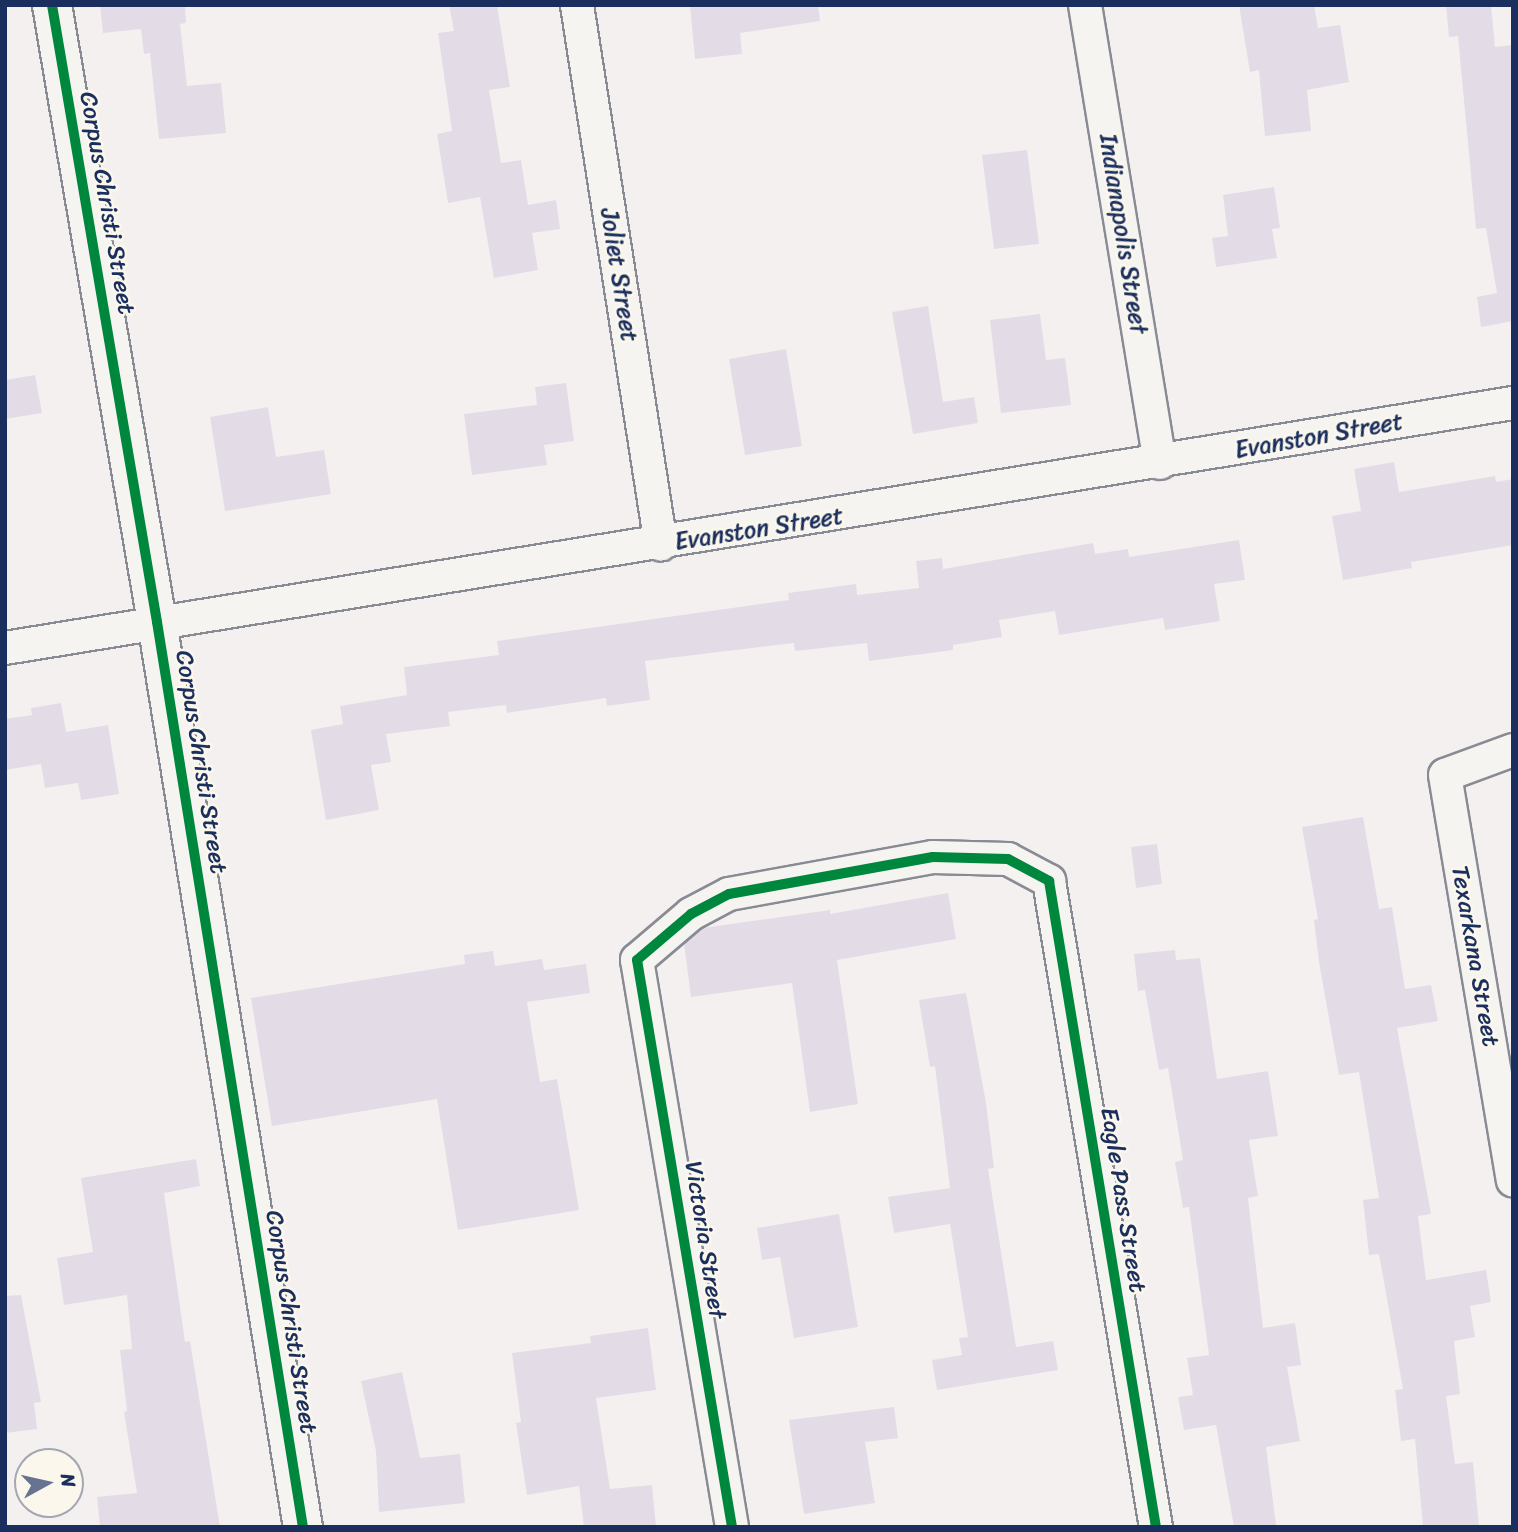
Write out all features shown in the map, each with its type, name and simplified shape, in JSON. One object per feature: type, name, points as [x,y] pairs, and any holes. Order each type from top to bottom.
[{"type":"street","name":"Corpus Christi Street","points":[[52,5],[158,622],[303,1527]]},
{"type":"street","name":"Joliet Street","points":[[577,5],[661,545]]},
{"type":"street","name":"Indianapolis Street","points":[[1085,5],[1160,463]]},
{"type":"street","name":"Evanston Street","points":[[5,648],[661,545],[1513,403]]},
{"type":"street","name":"Texarkana Street","points":[[1513,750],[1445,775],[1513,1180]]},
{"type":"street","name":"Eagle Pass Street","points":[[637,960],[691,914],[730,894],[826,873],[933,857],[1008,859],[1049,881],[1156,1527]]},
{"type":"street","name":"Victoria Street","points":[[637,960],[732,1527]]},
{"type":"building","points":[[100,5],[185,5],[186,23],[180,24],[187,86],[221,83],[226,133],[159,139],[150,53],[144,54],[141,29],[103,33]]},
{"type":"building","points":[[449,5],[497,5],[510,87],[489,90],[501,163],[521,160],[528,205],[556,200],[560,229],[532,233],[538,270],[494,278],[480,197],[448,203],[437,134],[452,131],[438,33],[454,31]]},
{"type":"building","points":[[690,5],[818,5],[820,21],[740,33],[742,54],[695,59]]},
{"type":"building","points":[[1239,5],[1314,5],[1318,28],[1340,25],[1349,82],[1307,90],[1311,131],[1265,136],[1259,70],[1250,72]]},
{"type":"building","points":[[1446,5],[1491,5],[1495,47],[1513,45],[1513,321],[1481,327],[1477,297],[1497,293],[1486,228],[1476,229],[1458,36],[1449,37]]},
{"type":"building","points":[[1027,150],[1039,244],[994,249],[982,155]]},
{"type":"building","points":[[1274,187],[1280,228],[1272,229],[1277,258],[1216,267],[1212,238],[1228,236],[1223,195]]},
{"type":"building","points":[[928,306],[943,402],[974,397],[978,423],[913,434],[892,312]]},
{"type":"building","points":[[1040,314],[1046,360],[1065,358],[1071,405],[1001,413],[990,320]]},
{"type":"building","points":[[786,349],[802,446],[745,455],[729,359]]},
{"type":"building","points":[[35,375],[42,413],[5,419],[5,380]]},
{"type":"building","points":[[566,383],[574,441],[544,445],[547,465],[472,475],[464,414],[537,405],[535,387]]},
{"type":"building","points":[[268,407],[276,457],[324,450],[331,494],[225,511],[210,417]]},
{"type":"building","points":[[1394,462],[1399,492],[1495,476],[1496,482],[1513,479],[1513,545],[1411,562],[1412,568],[1343,580],[1332,516],[1361,511],[1354,469]]},
{"type":"building","points":[[1239,540],[1245,580],[1214,584],[1220,621],[1165,630],[1163,618],[1059,635],[1055,611],[999,620],[1002,637],[953,645],[953,650],[869,661],[867,643],[795,651],[794,643],[645,661],[650,700],[607,706],[606,698],[507,713],[506,705],[448,712],[450,726],[386,734],[391,762],[371,765],[379,810],[326,820],[311,730],[343,724],[340,706],[407,695],[404,667],[499,655],[497,641],[789,600],[788,593],[856,584],[857,595],[919,588],[916,561],[942,558],[943,569],[1093,543],[1095,554],[1128,549],[1129,557]]},
{"type":"building","points":[[61,703],[66,732],[108,725],[119,794],[81,800],[78,783],[45,788],[41,764],[5,770],[5,719],[32,715],[31,708]]},
{"type":"building","points":[[1363,817],[1379,909],[1392,907],[1405,989],[1431,985],[1438,1021],[1397,1028],[1431,1214],[1418,1216],[1426,1280],[1486,1270],[1491,1302],[1470,1306],[1475,1337],[1454,1341],[1460,1394],[1446,1396],[1455,1464],[1473,1462],[1479,1527],[1423,1527],[1415,1439],[1401,1441],[1395,1390],[1403,1389],[1379,1254],[1369,1255],[1363,1200],[1379,1198],[1359,1072],[1339,1075],[1319,962],[1314,920],[1318,919],[1302,827]]},
{"type":"building","points":[[1157,844],[1162,884],[1136,888],[1131,847]]},
{"type":"building","points":[[948,893],[956,939],[837,960],[858,1104],[810,1112],[792,983],[691,997],[684,944],[703,928],[830,910],[830,914]]},
{"type":"building","points":[[1175,950],[1176,960],[1200,958],[1217,1079],[1268,1071],[1278,1136],[1249,1140],[1258,1196],[1248,1198],[1263,1328],[1295,1323],[1301,1365],[1287,1367],[1300,1441],[1266,1447],[1276,1525],[1234,1527],[1216,1425],[1184,1430],[1178,1397],[1193,1395],[1187,1358],[1209,1355],[1189,1207],[1183,1208],[1175,1162],[1183,1160],[1168,1068],[1159,1070],[1145,990],[1138,991],[1134,954]]},
{"type":"building","points":[[493,951],[495,966],[542,959],[544,970],[586,964],[590,993],[527,1002],[540,1082],[557,1079],[579,1210],[458,1230],[437,1099],[272,1126],[251,998],[465,964],[464,955]]},
{"type":"building","points":[[966,993],[986,1103],[994,1168],[988,1169],[1016,1347],[1053,1341],[1058,1370],[937,1390],[932,1360],[962,1355],[959,1338],[968,1337],[950,1224],[894,1233],[888,1197],[950,1188],[935,1066],[930,1067],[919,1000]]},
{"type":"building","points":[[196,1159],[200,1186],[164,1193],[185,1342],[190,1341],[220,1527],[100,1527],[97,1497],[137,1493],[124,1412],[127,1411],[120,1350],[132,1349],[127,1295],[64,1305],[57,1258],[93,1252],[81,1178]]},
{"type":"building","points":[[839,1214],[858,1327],[794,1338],[780,1257],[762,1260],[757,1228]]},
{"type":"building","points":[[21,1295],[41,1402],[34,1403],[37,1429],[5,1433],[5,1296]]},
{"type":"building","points":[[648,1328],[656,1390],[596,1398],[610,1489],[652,1485],[656,1527],[584,1527],[579,1486],[527,1495],[516,1423],[521,1422],[512,1353],[591,1343],[590,1336]]},
{"type":"building","points":[[402,1372],[420,1458],[460,1454],[465,1503],[379,1512],[376,1451],[361,1381]]},
{"type":"building","points":[[894,1407],[898,1438],[865,1442],[875,1503],[804,1514],[789,1420]]},
{"type":"cycle path","points":[[52,5],[157,622],[303,1527]]},
{"type":"cycle path","points":[[732,1527],[637,960],[691,914],[729,894],[933,857],[1008,859],[1049,881],[1156,1527]]}]
